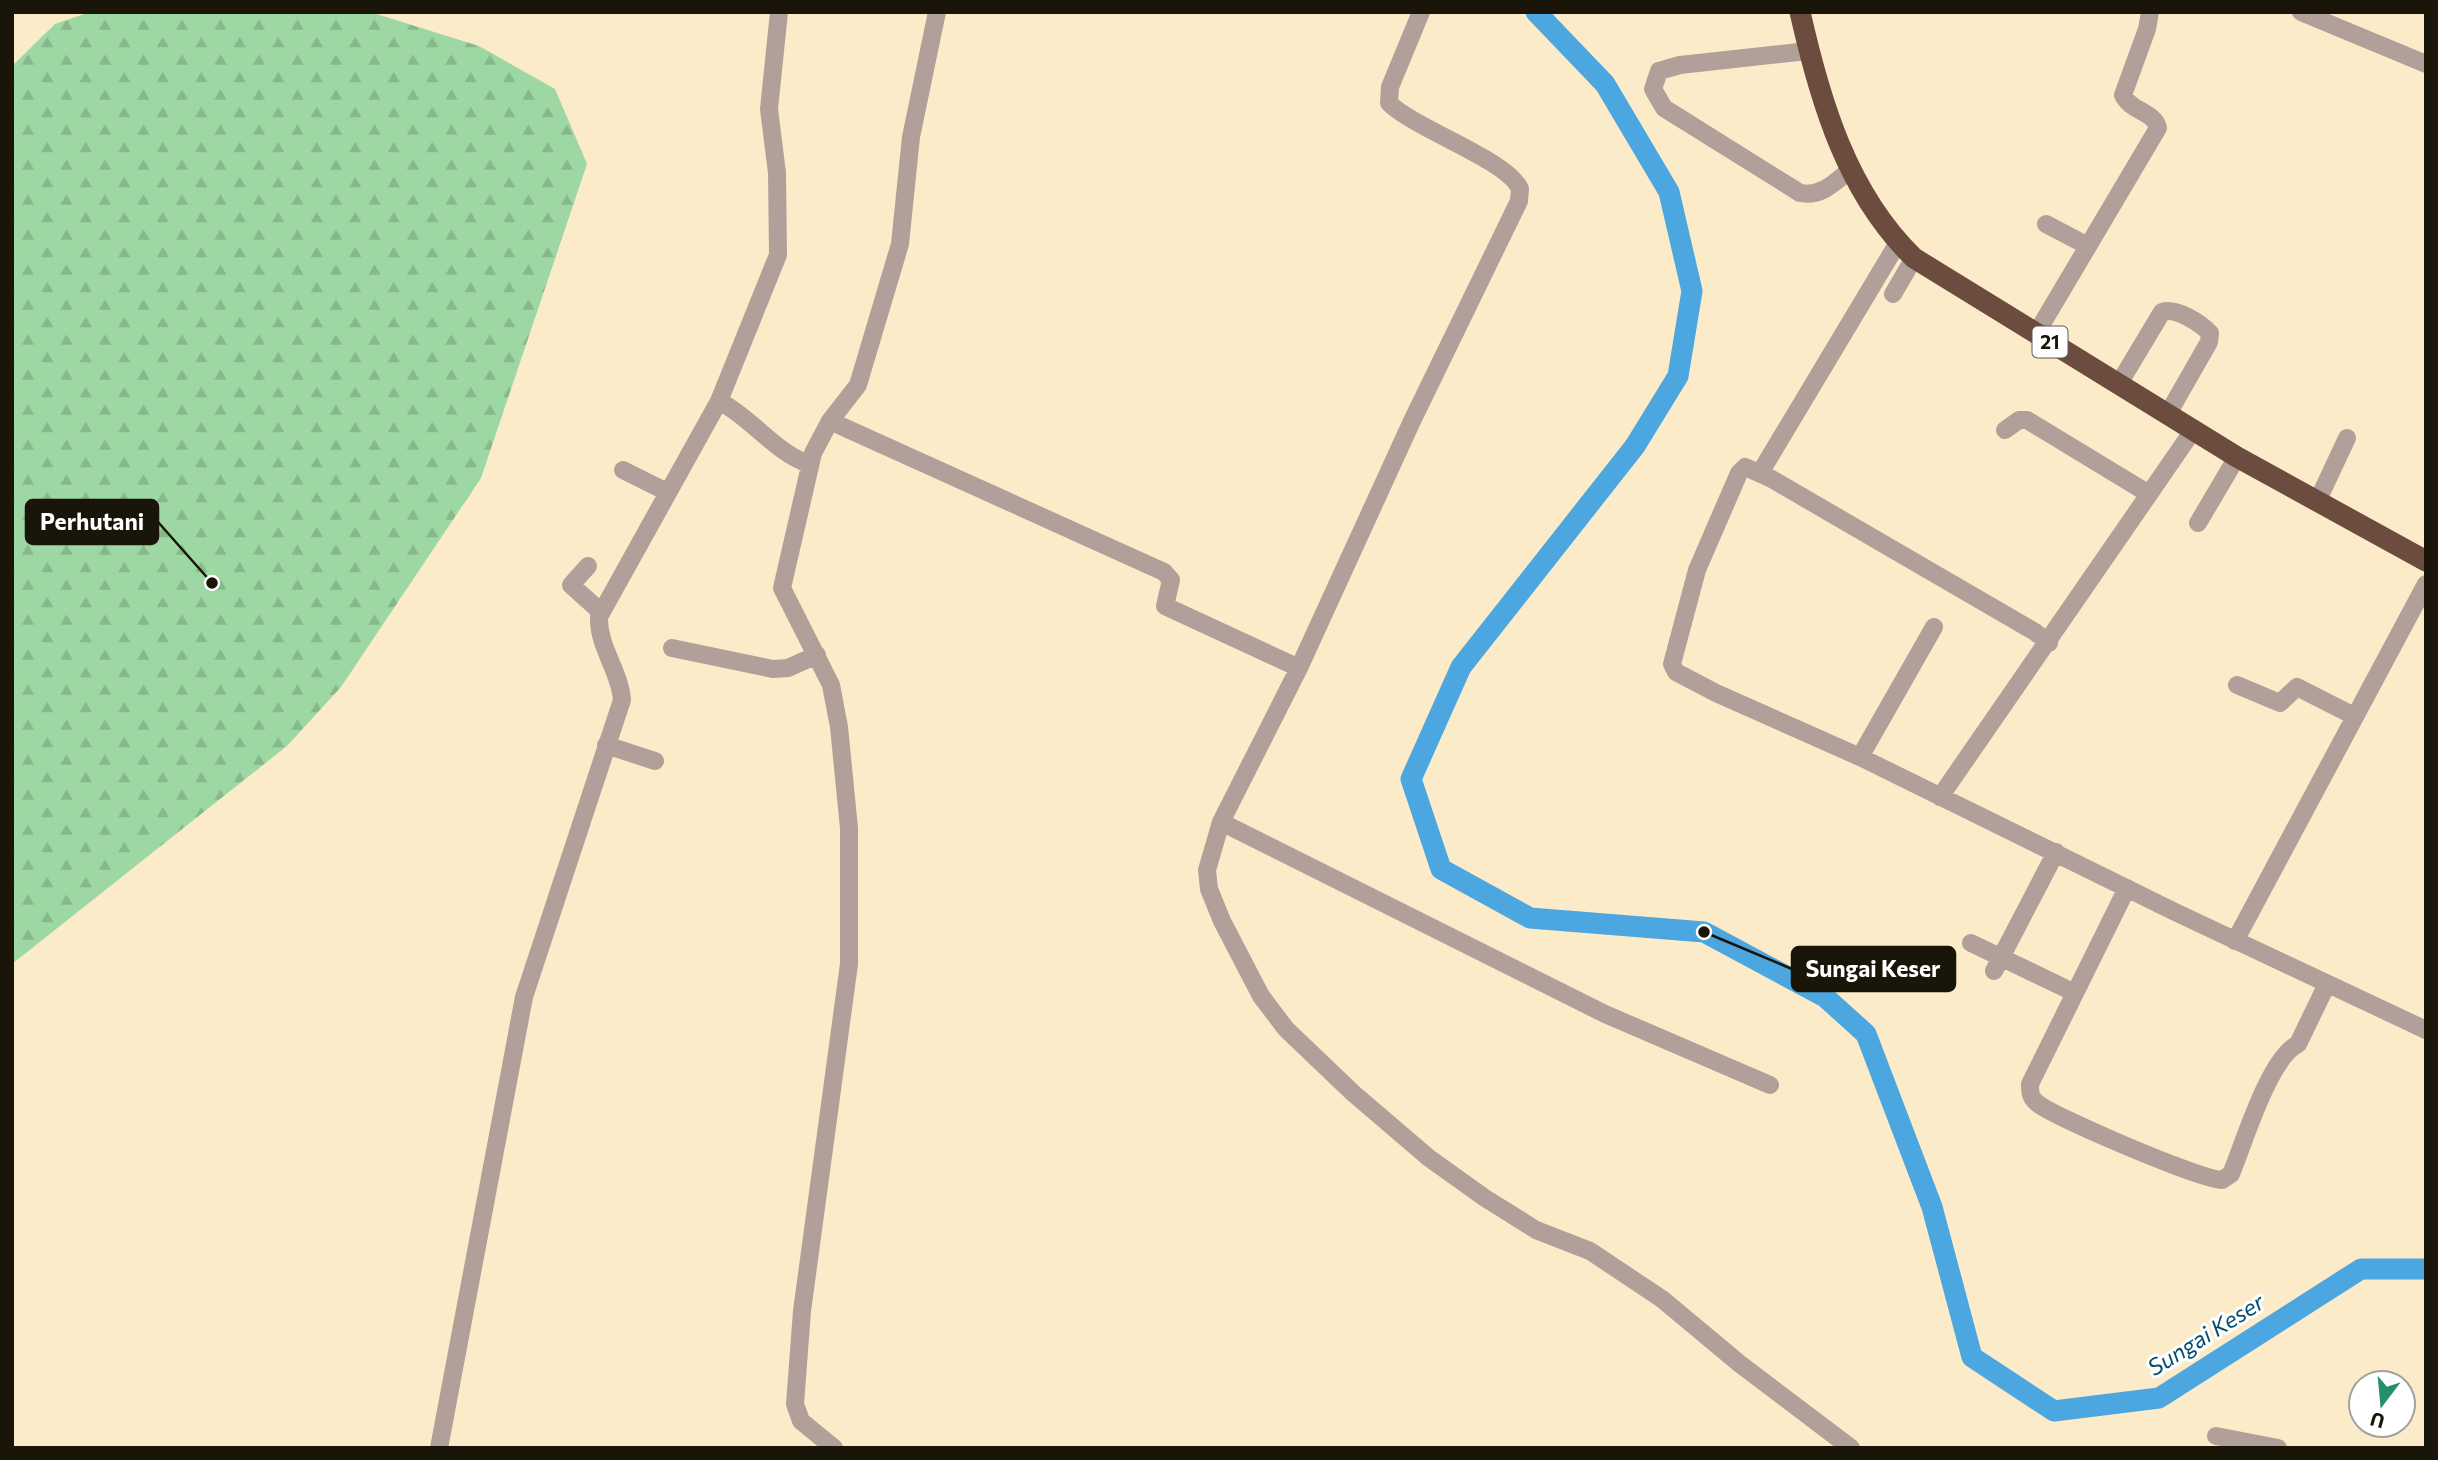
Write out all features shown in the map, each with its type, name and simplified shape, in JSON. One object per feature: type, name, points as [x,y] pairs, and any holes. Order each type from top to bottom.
[{"type":"highway","name":"21","points":[[1800,12],[1808,51],[1828,117],[1851,169],[1899,241],[1914,258],[2169,412],[2237,457],[2426,561]]},
{"type":"street","points":[[439,1448],[524,997],[622,700],[620,685],[604,647],[599,623],[601,612],[667,492],[721,402],[780,245],[777,173],[769,109],[779,12]]},
{"type":"street","points":[[834,1448],[801,1421],[796,1404],[804,1298],[849,964],[849,828],[844,768],[831,684],[782,589],[809,464],[862,377],[900,244],[911,137],[937,12]]},
{"type":"street","points":[[1421,12],[1390,87],[1389,103],[1412,120],[1486,160],[1518,184],[1521,195],[1412,421],[1299,668],[1221,822],[1206,870],[1209,889],[1222,921],[1261,996],[1286,1029],[1315,1058],[1429,1158],[1523,1223],[1590,1251],[1662,1299],[1741,1364],[1851,1448]]},
{"type":"street","points":[[2036,334],[2086,245],[2158,128],[2155,121],[2126,101],[2123,95],[2147,29],[2150,12]]},
{"type":"street","points":[[2301,12],[2426,64]]},
{"type":"street","points":[[1808,51],[1680,65],[1658,71],[1653,89],[1664,108],[1800,193],[1822,191],[1851,169]]},
{"type":"street","points":[[2046,224],[2086,245]]},
{"type":"street","points":[[1760,473],[1899,241]]},
{"type":"street","points":[[1893,294],[1914,258]]},
{"type":"street","points":[[2120,382],[2162,312],[2172,311],[2205,328],[2210,333],[2209,342],[2169,412]]},
{"type":"street","points":[[721,402],[790,456],[809,464]]},
{"type":"street","points":[[2005,430],[2019,420],[2027,420],[2149,494]]},
{"type":"street","points":[[833,422],[1164,572],[1171,580],[1166,606],[1299,668]]},
{"type":"street","points":[[1940,797],[2049,643],[2194,429]]},
{"type":"street","points":[[2318,500],[2347,438]]},
{"type":"street","points":[[2198,523],[2237,457]]},
{"type":"street","points":[[2049,643],[2035,632],[1760,473],[1745,467],[1739,473],[1697,570],[1681,622],[1674,668],[1716,693],[1860,757],[2235,941],[2426,1030]]},
{"type":"street","points":[[623,470],[667,492]]},
{"type":"street","points":[[588,566],[571,585],[601,612]]},
{"type":"street","points":[[2235,941],[2426,584]]},
{"type":"street","points":[[1860,757],[1934,627]]},
{"type":"street","points":[[672,648],[773,669],[788,667],[817,655]]},
{"type":"street","points":[[2237,685],[2280,704],[2297,687],[2354,716]]},
{"type":"street","points":[[606,745],[654,761]]},
{"type":"street","points":[[1221,822],[1593,1008],[1770,1085]]},
{"type":"street","points":[[1997,964],[2056,852]]},
{"type":"street","points":[[2127,888],[2030,1084],[2030,1094],[2037,1103],[2065,1118],[2162,1160],[2222,1180],[2231,1174],[2274,1071],[2289,1048],[2298,1044],[2327,984]]},
{"type":"street","points":[[1970,943],[1997,964],[2076,993]]},
{"type":"street","points":[[2216,1436],[2278,1448]]},
{"type":"green space","points":[[90,12],[370,12],[479,46],[555,89],[587,164],[481,478],[341,687],[287,746],[12,964],[12,66],[55,24]]},
{"type":"waterway","name":"Sungai Keser","points":[[1536,12],[1605,84],[1669,192],[1692,291],[1678,376],[1635,446],[1461,667],[1411,779],[1441,869],[1530,918],[1704,932],[1825,997],[1866,1034],[1932,1207],[1972,1357],[2054,1411],[2159,1398],[2361,1269],[2426,1269]]},
{"type":"place","name":"Perhutani","points":[[212,583]]},
{"type":"place","name":"Sungai Keser","points":[[1704,932]]}]
